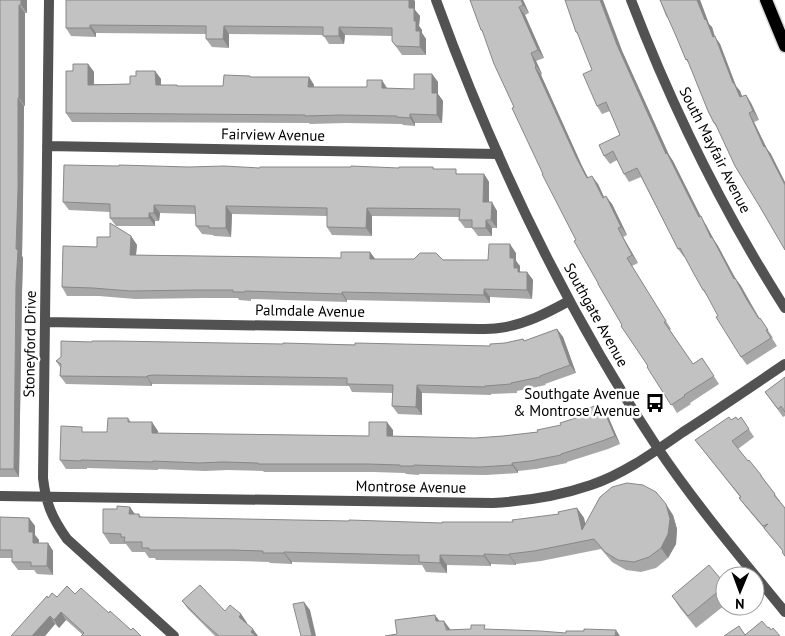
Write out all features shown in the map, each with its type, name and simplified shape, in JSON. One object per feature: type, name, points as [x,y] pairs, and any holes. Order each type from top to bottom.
[{"type":"main road","points":[[766,0],[785,46]]},
{"type":"street","name":"Stoneyford Drive","points":[[49,0],[43,478],[45,497],[50,512],[67,539],[174,636]]},
{"type":"street","name":"Southgate Avenue","points":[[436,0],[471,92],[498,154],[569,302],[617,384],[659,449],[706,514],[785,612]]},
{"type":"street","name":"South Mayfair Avenue","points":[[631,0],[669,93],[698,153],[731,218],[785,308]]},
{"type":"street","name":"Fairview Avenue","points":[[47,146],[498,154]]},
{"type":"street","name":"Palmdale Avenue","points":[[45,322],[479,329],[520,324],[569,302]]},
{"type":"street","name":"Montrose Avenue","points":[[0,496],[493,503],[525,501],[557,495],[592,484],[624,470],[659,449],[785,364]]},
{"type":"building","points":[[0,0],[21,0],[21,5],[19,5],[16,249],[18,250],[14,469],[0,469]]},
{"type":"building","points":[[66,0],[409,0],[409,8],[414,8],[416,31],[420,31],[420,47],[396,46],[392,41],[392,28],[339,27],[339,36],[323,36],[323,27],[224,26],[223,39],[206,39],[206,26],[90,25],[90,28],[66,28]]},
{"type":"building","points":[[470,0],[521,0],[523,5],[519,7],[538,50],[531,53],[535,67],[587,178],[592,176],[603,198],[606,196],[621,227],[618,228],[632,255],[627,258],[666,321],[664,322],[693,364],[702,358],[714,376],[671,405],[621,326],[574,241],[576,240],[542,174],[512,108],[514,107],[494,64]]},
{"type":"building","points":[[565,0],[600,0],[617,45],[666,154],[734,279],[768,330],[766,330],[771,338],[741,357],[716,317],[718,316],[680,248],[678,249],[637,168],[624,174],[613,151],[604,156],[599,145],[620,135],[606,102],[597,106],[583,74],[592,70]]},
{"type":"building","points":[[660,0],[697,0],[713,37],[715,36],[740,97],[746,95],[753,111],[749,113],[764,147],[785,185],[785,250],[735,166],[708,111]]},
{"type":"building","points":[[73,64],[88,64],[88,85],[130,84],[130,76],[136,76],[136,71],[155,71],[156,85],[223,86],[224,75],[309,77],[308,87],[367,87],[367,80],[382,80],[382,88],[414,89],[414,74],[432,74],[432,93],[437,93],[437,115],[410,114],[410,118],[340,115],[66,113],[66,71],[73,71]]},
{"type":"building","points":[[64,165],[260,168],[351,166],[456,169],[456,174],[484,174],[483,202],[492,202],[491,220],[486,220],[486,228],[472,228],[472,220],[459,220],[460,209],[367,208],[366,228],[327,227],[327,208],[226,206],[226,228],[209,228],[209,226],[196,226],[195,206],[154,205],[154,213],[149,213],[149,218],[110,218],[110,204],[63,202]]},
{"type":"building","points":[[110,223],[131,236],[130,255],[341,258],[341,252],[370,252],[370,259],[414,259],[420,253],[436,253],[443,260],[488,260],[489,244],[510,244],[510,258],[514,258],[514,268],[518,268],[518,272],[527,272],[527,290],[484,289],[484,295],[233,292],[233,290],[130,291],[62,287],[63,246],[97,247],[97,237],[110,237]]},
{"type":"building","points":[[557,329],[570,365],[540,377],[511,384],[485,387],[417,385],[416,407],[392,406],[393,385],[347,384],[347,378],[152,375],[147,377],[60,376],[61,364],[56,361],[61,357],[61,341],[490,346],[490,344],[523,339],[524,341]]},
{"type":"building","points":[[785,377],[785,412],[781,406],[778,409],[765,392]]},
{"type":"building","points":[[594,406],[595,408],[602,406],[615,436],[561,455],[512,463],[512,465],[480,467],[60,460],[61,426],[82,427],[82,432],[107,432],[108,418],[128,418],[128,422],[152,422],[152,433],[369,436],[369,422],[387,422],[387,436],[475,438],[538,432],[537,430],[561,425],[560,423],[582,416],[580,412]]},
{"type":"building","points":[[729,417],[731,420],[736,417],[738,420],[741,417],[749,429],[732,441],[761,475],[785,508],[785,556],[764,528],[768,524],[763,526],[695,440]]},
{"type":"building","points":[[627,483],[643,485],[656,492],[666,504],[670,519],[668,534],[661,548],[649,557],[634,562],[618,560],[605,552],[594,539],[509,555],[440,555],[440,563],[419,562],[419,555],[263,553],[263,551],[231,550],[149,550],[149,548],[142,548],[142,542],[124,542],[125,537],[121,537],[121,534],[103,533],[103,509],[117,509],[117,506],[130,507],[129,514],[139,514],[139,517],[442,523],[513,522],[512,520],[559,514],[558,512],[577,508],[582,530],[600,497],[612,487]]},
{"type":"building","points":[[0,517],[29,518],[29,532],[33,532],[33,543],[48,543],[47,566],[31,566],[31,562],[12,562],[12,550],[0,550]]},
{"type":"building","points":[[709,565],[715,572],[715,594],[688,616],[672,596]]},
{"type":"building","points":[[200,585],[225,611],[230,605],[241,614],[239,617],[253,629],[251,632],[256,636],[219,636],[202,621],[182,601]]},
{"type":"building","points":[[67,586],[75,594],[81,588],[109,613],[110,611],[131,630],[133,628],[141,636],[81,636],[84,633],[61,612],[54,620],[50,616],[32,636],[11,636],[47,596],[48,598],[52,593],[57,597]]},
{"type":"building","points":[[304,602],[312,636],[301,636],[293,604]]},
{"type":"building","points":[[435,615],[436,621],[444,621],[446,630],[471,629],[471,625],[485,625],[484,629],[566,633],[566,631],[584,631],[584,629],[616,630],[615,636],[385,636],[397,634],[395,620]]},
{"type":"building","points":[[762,621],[771,630],[773,628],[780,636],[724,636],[739,626],[745,635]]},
{"type":"place","name":"Southgate Avenue & Montrose Avenue","points":[[655,403]]}]
